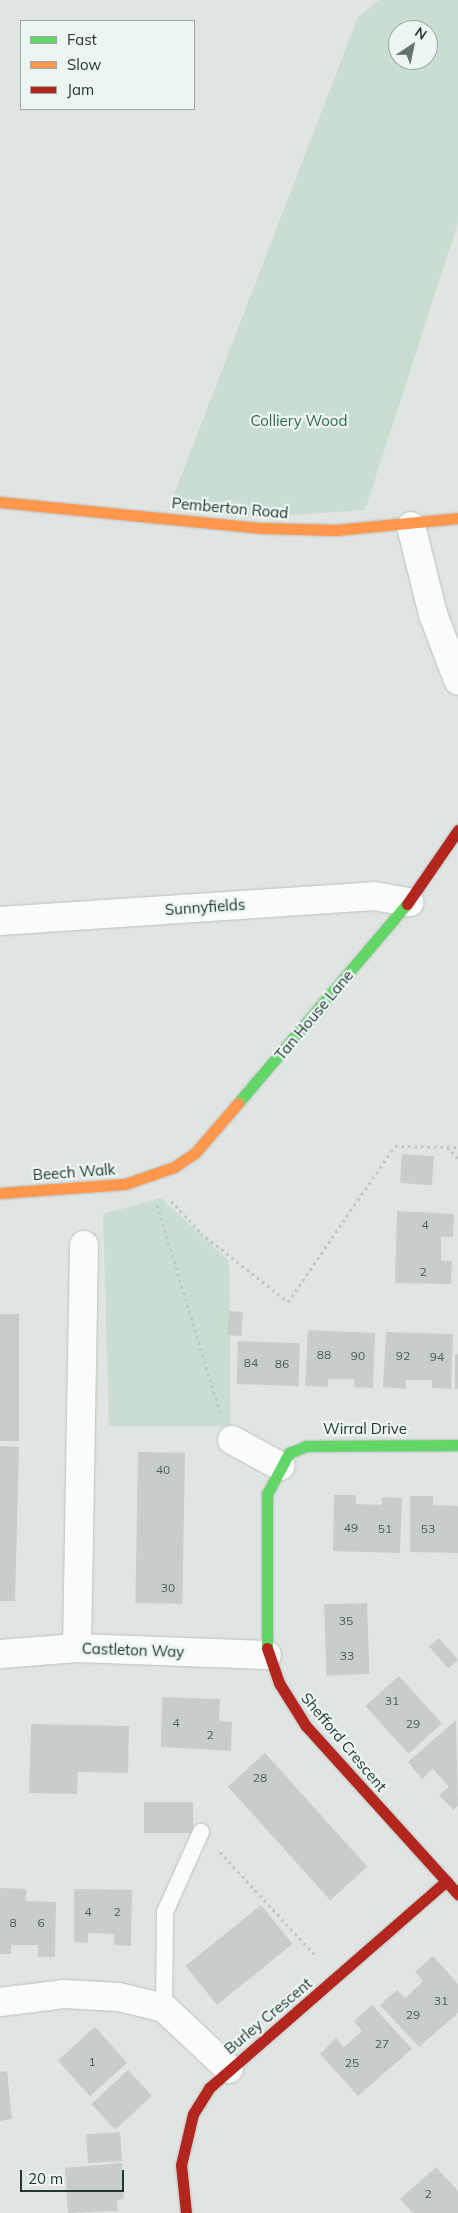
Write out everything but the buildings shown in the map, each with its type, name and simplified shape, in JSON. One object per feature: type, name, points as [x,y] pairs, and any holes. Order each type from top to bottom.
[{"type":"street","name":"Pemberton Road","points":[[0,502],[262,528],[412,526],[458,518]]},
{"type":"street","points":[[412,526],[433,614],[458,680]]},
{"type":"street","name":"Tan House Lane","points":[[149,1178],[195,1153],[214,1134],[409,902],[458,830]]},
{"type":"street","name":"Sunnyfields","points":[[0,921],[374,896],[409,902]]},
{"type":"street","name":"Beech Walk","points":[[0,1193],[149,1178]]},
{"type":"street","points":[[77,1648],[84,1245]]},
{"type":"street","points":[[232,1440],[280,1466]]},
{"type":"street","name":"Wirral Drive","points":[[280,1466],[289,1453],[330,1442],[458,1445]]},
{"type":"street","name":"Shefford Crescent","points":[[280,1466],[267,1494],[267,1654],[279,1683],[306,1726],[458,1894]]},
{"type":"street","name":"Castleton Way","points":[[0,1654],[77,1648],[267,1654]]},
{"type":"street","name":"Burley Crescent","points":[[186,2213],[181,2165],[193,2114],[229,2069],[446,1881]]},
{"type":"street","points":[[0,2002],[82,1995],[119,1997],[164,2008],[229,2069]]},
{"type":"lane","points":[[164,2008],[165,1912],[201,1832]]},
{"type":"path","points":[[149,1178],[201,1233],[288,1302],[395,1146],[458,1147]]},
{"type":"path","points":[[446,1147],[458,1158]]},
{"type":"path","points":[[149,1178],[210,1390],[232,1440]]},
{"type":"path","points":[[201,1832],[336,1978]]},
{"type":"green space","name":"Colliery Wood","points":[[379,0],[458,0],[458,223],[365,510],[247,518],[170,505],[358,17]]},
{"type":"green space","points":[[161,1198],[229,1261],[231,1426],[109,1426],[103,1214]]},
{"type":"traffic: fast","points":[[238,1103],[407,904]]},
{"type":"traffic: fast","points":[[267,1648],[267,1494],[289,1453],[306,1446],[458,1445]]},
{"type":"traffic: slow","points":[[0,502],[262,528],[336,530],[458,518]]},
{"type":"traffic: slow","points":[[0,1193],[125,1184],[174,1167],[195,1153],[238,1103]]},
{"type":"traffic: jam","points":[[407,904],[458,830]]},
{"type":"traffic: jam","points":[[267,1648],[279,1683],[306,1726],[458,1894]]},
{"type":"traffic: jam","points":[[186,2213],[181,2165],[193,2114],[209,2088],[446,1881]]}]
